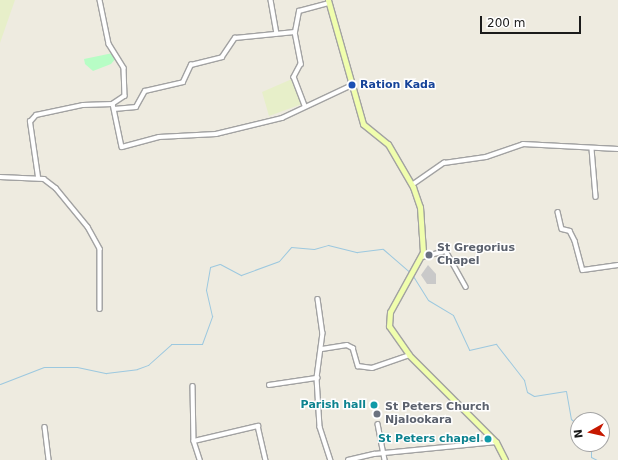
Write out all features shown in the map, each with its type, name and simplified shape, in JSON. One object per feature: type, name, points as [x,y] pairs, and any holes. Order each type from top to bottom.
[{"type":"street","points":[[38,177],[32,117],[88,104],[112,104],[124,96],[124,68],[109,44],[100,0]]},
{"type":"street","points":[[271,0],[277,33]]},
{"type":"street","points":[[305,106],[294,77],[301,64],[295,32],[299,11],[329,1],[363,124],[388,144],[412,185],[421,216],[422,258],[388,318],[409,355],[496,442],[505,460]]},
{"type":"street","points":[[114,109],[136,107],[145,91],[183,82],[191,65],[222,57],[235,38],[295,32]]},
{"type":"street","points":[[112,104],[122,148],[159,137],[216,134],[282,118],[352,85]]},
{"type":"street","points":[[412,185],[444,163],[486,157],[523,144],[592,149],[618,149]]},
{"type":"street","points":[[592,149],[596,197]]},
{"type":"street","points":[[0,177],[38,177],[56,188],[98,241],[100,309]]},
{"type":"street","points":[[558,212],[562,229],[570,231],[575,241],[583,270],[618,265]]},
{"type":"street","points":[[422,258],[446,251],[466,287]]},
{"type":"street","points":[[318,299],[322,349],[317,378],[320,427],[331,460]]},
{"type":"street","points":[[322,349],[347,345],[353,348],[358,366],[372,368],[409,355]]},
{"type":"street","points":[[270,385],[317,378]]},
{"type":"street","points":[[193,386],[194,441],[200,460]]},
{"type":"street","points":[[378,424],[382,453],[385,460]]},
{"type":"street","points":[[194,441],[258,426],[266,460]]},
{"type":"street","points":[[45,428],[49,460]]},
{"type":"street","points":[[348,460],[382,453],[496,442]]},
{"type":"shaded area","points":[[428,265],[436,274],[436,284],[427,284],[421,275]]},
{"type":"green space","points":[[0,0],[15,0],[0,43]]},
{"type":"green space","points":[[113,53],[117,57],[111,64],[93,71],[85,64],[84,59]]},
{"type":"green space","points":[[292,79],[302,104],[269,116],[262,92]]},
{"type":"waterway","points":[[0,384],[44,367],[77,367],[106,373],[137,369],[148,365],[171,344],[202,344],[212,316],[206,290],[210,267],[220,264],[241,275],[279,261],[291,247],[314,249],[328,245],[357,252],[383,249],[409,272]]},
{"type":"waterway","points":[[413,276],[428,300],[453,315],[469,350],[496,344],[524,380],[527,392],[534,396],[566,391],[570,413]]},
{"type":"waterway","points":[[591,452],[591,457],[597,460]]},
{"type":"place","name":"Ration Kada","points":[[352,85]]},
{"type":"place","name":"St Gregorius Chapel","points":[[429,255]]},
{"type":"place","name":"Parish hall","points":[[374,405]]},
{"type":"place","name":"St Peters Church Njalookara","points":[[377,414]]},
{"type":"place","name":"St Peters chapel","points":[[488,439]]}]
